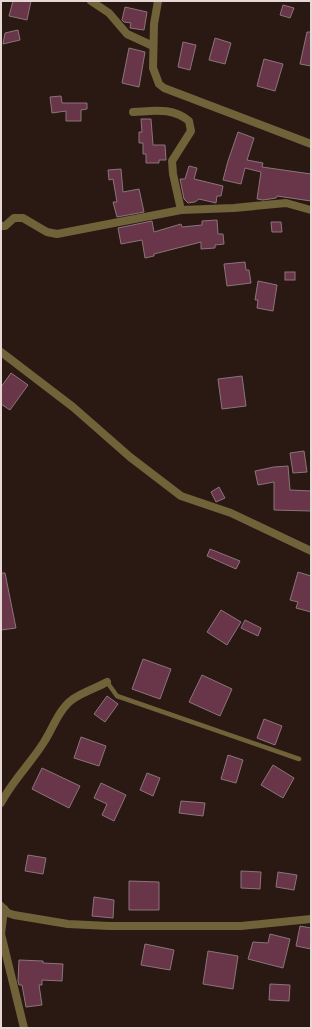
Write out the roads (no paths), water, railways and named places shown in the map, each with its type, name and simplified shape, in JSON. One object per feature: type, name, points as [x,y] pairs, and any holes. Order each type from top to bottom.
[{"type":"street","points":[[91,1],[108,13],[127,34],[153,46]]},
{"type":"street","points":[[158,1],[154,24],[153,68],[160,84],[164,88],[311,144]]},
{"type":"street","points":[[133,112],[174,112],[182,115],[189,121],[191,131],[172,161],[173,174],[181,210]]},
{"type":"street","points":[[1,226],[5,226],[14,218],[23,218],[40,228],[57,234],[181,210],[234,208],[286,203],[311,210]]},
{"type":"street","points":[[1,352],[73,407],[130,457],[181,496],[231,513],[311,551]]},
{"type":"street","points":[[1,803],[7,792],[46,740],[58,717],[73,699],[107,682]]},
{"type":"street","points":[[2,907],[8,913],[14,915],[68,924],[109,926],[241,926],[311,919]]},
{"type":"street","points":[[2,907],[1,934],[24,1028]]},
{"type":"lane","points":[[107,682],[117,696],[299,759]]}]
